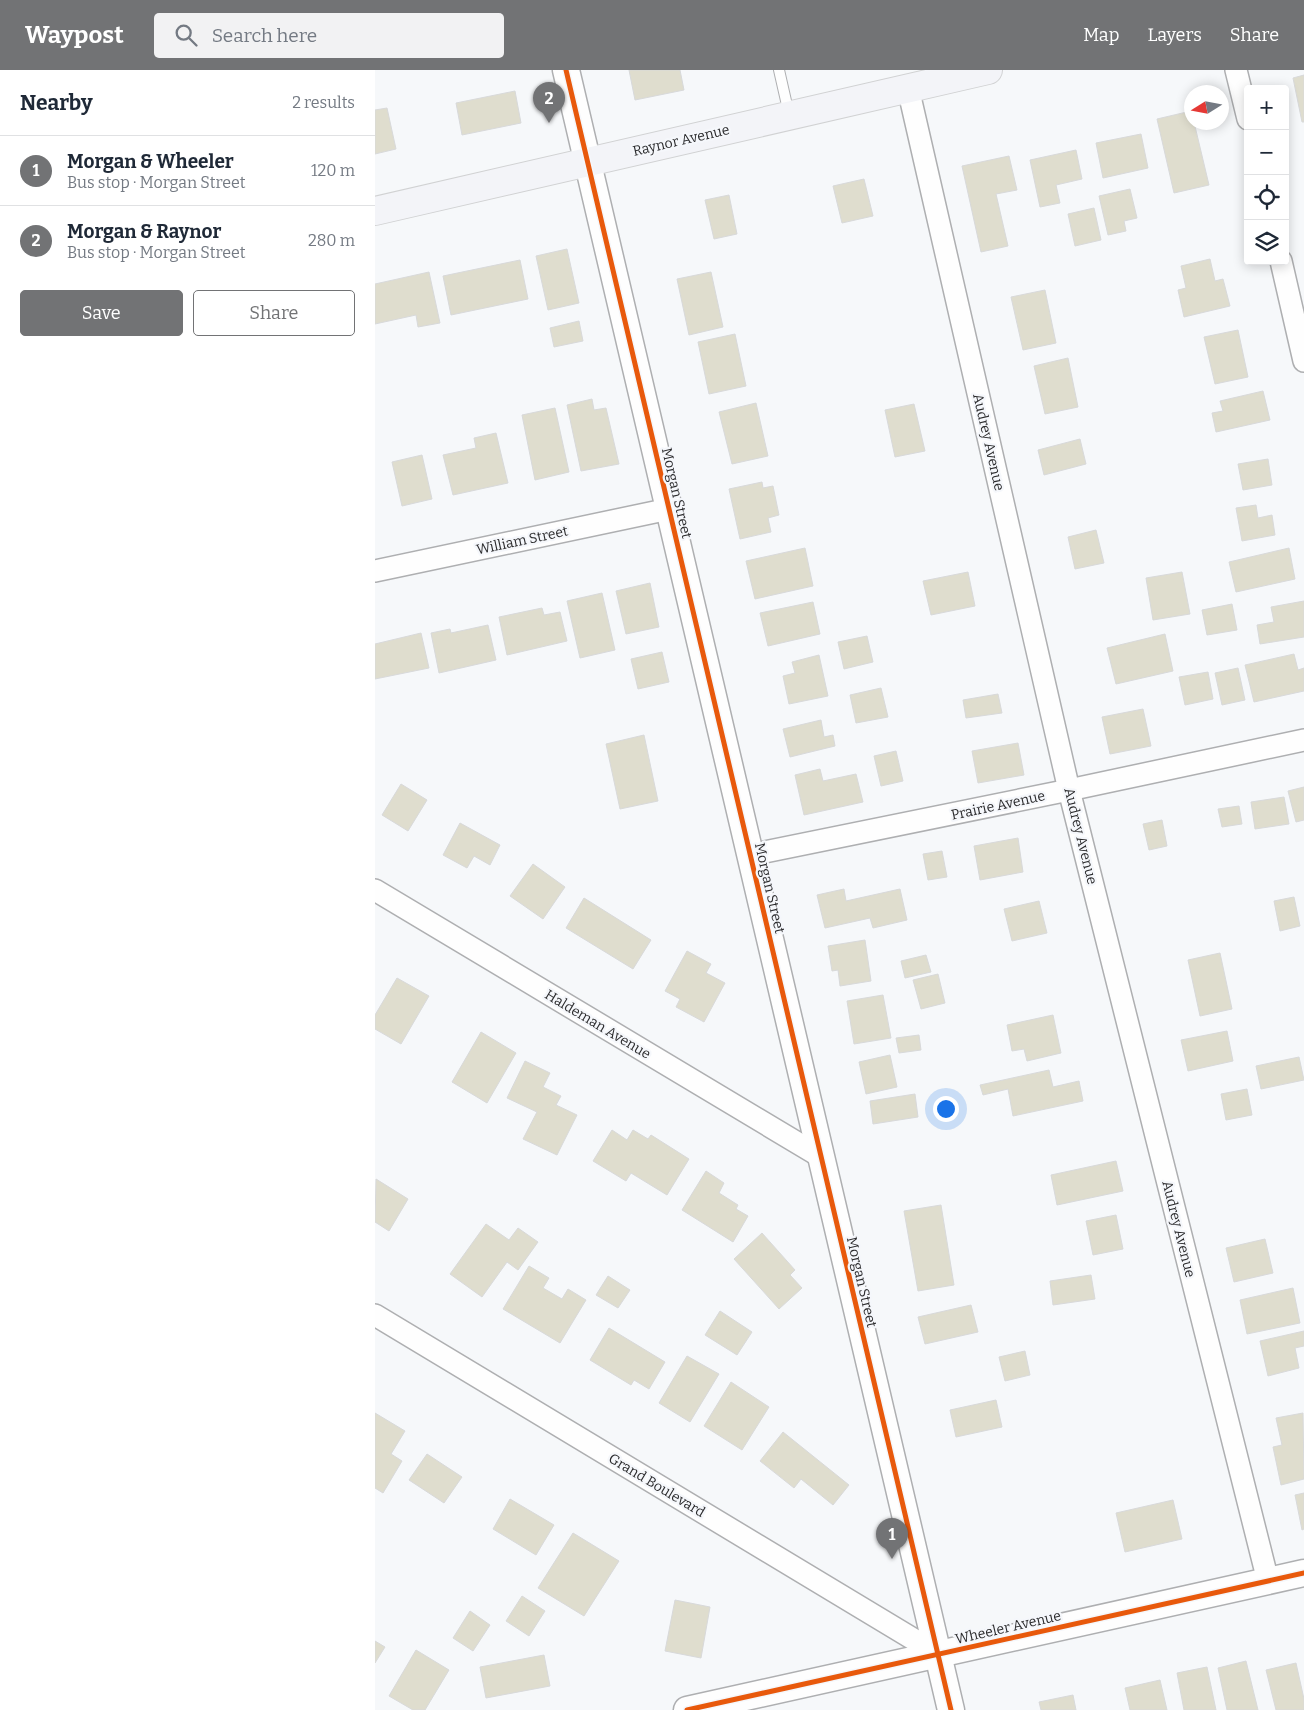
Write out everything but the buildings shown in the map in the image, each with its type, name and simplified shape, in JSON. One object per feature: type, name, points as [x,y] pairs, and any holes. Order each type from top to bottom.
[{"type":"main road","name":"Raynor Avenue","points":[[375,210],[988,70]]},
{"type":"street","name":"Morgan Street","points":[[566,70],[951,1710]]},
{"type":"street","points":[[1237,70],[1244,101]]},
{"type":"street","name":"Audrey Avenue","points":[[908,88],[1069,790],[1268,1581]]},
{"type":"street","points":[[1282,265],[1304,361]]},
{"type":"street","name":"William Street","points":[[375,572],[669,509]]},
{"type":"street","name":"Prairie Avenue","points":[[750,855],[1304,740]]},
{"type":"street","name":"Haldeman Avenue","points":[[375,890],[821,1158]]},
{"type":"street","name":"Grand Boulevard","points":[[375,1316],[938,1654]]},
{"type":"street","name":"Wheeler Avenue","points":[[687,1710],[1304,1573]]},
{"type":"lane","points":[[779,70],[789,115]]},
{"type":"cycle path","points":[[566,70],[951,1710]]},
{"type":"cycle path","points":[[687,1710],[1304,1573]]},
{"type":"place","name":"Morgan & Raynor","points":[[549,123]]},
{"type":"place","name":"Morgan & Wheeler","points":[[892,1559]]}]
